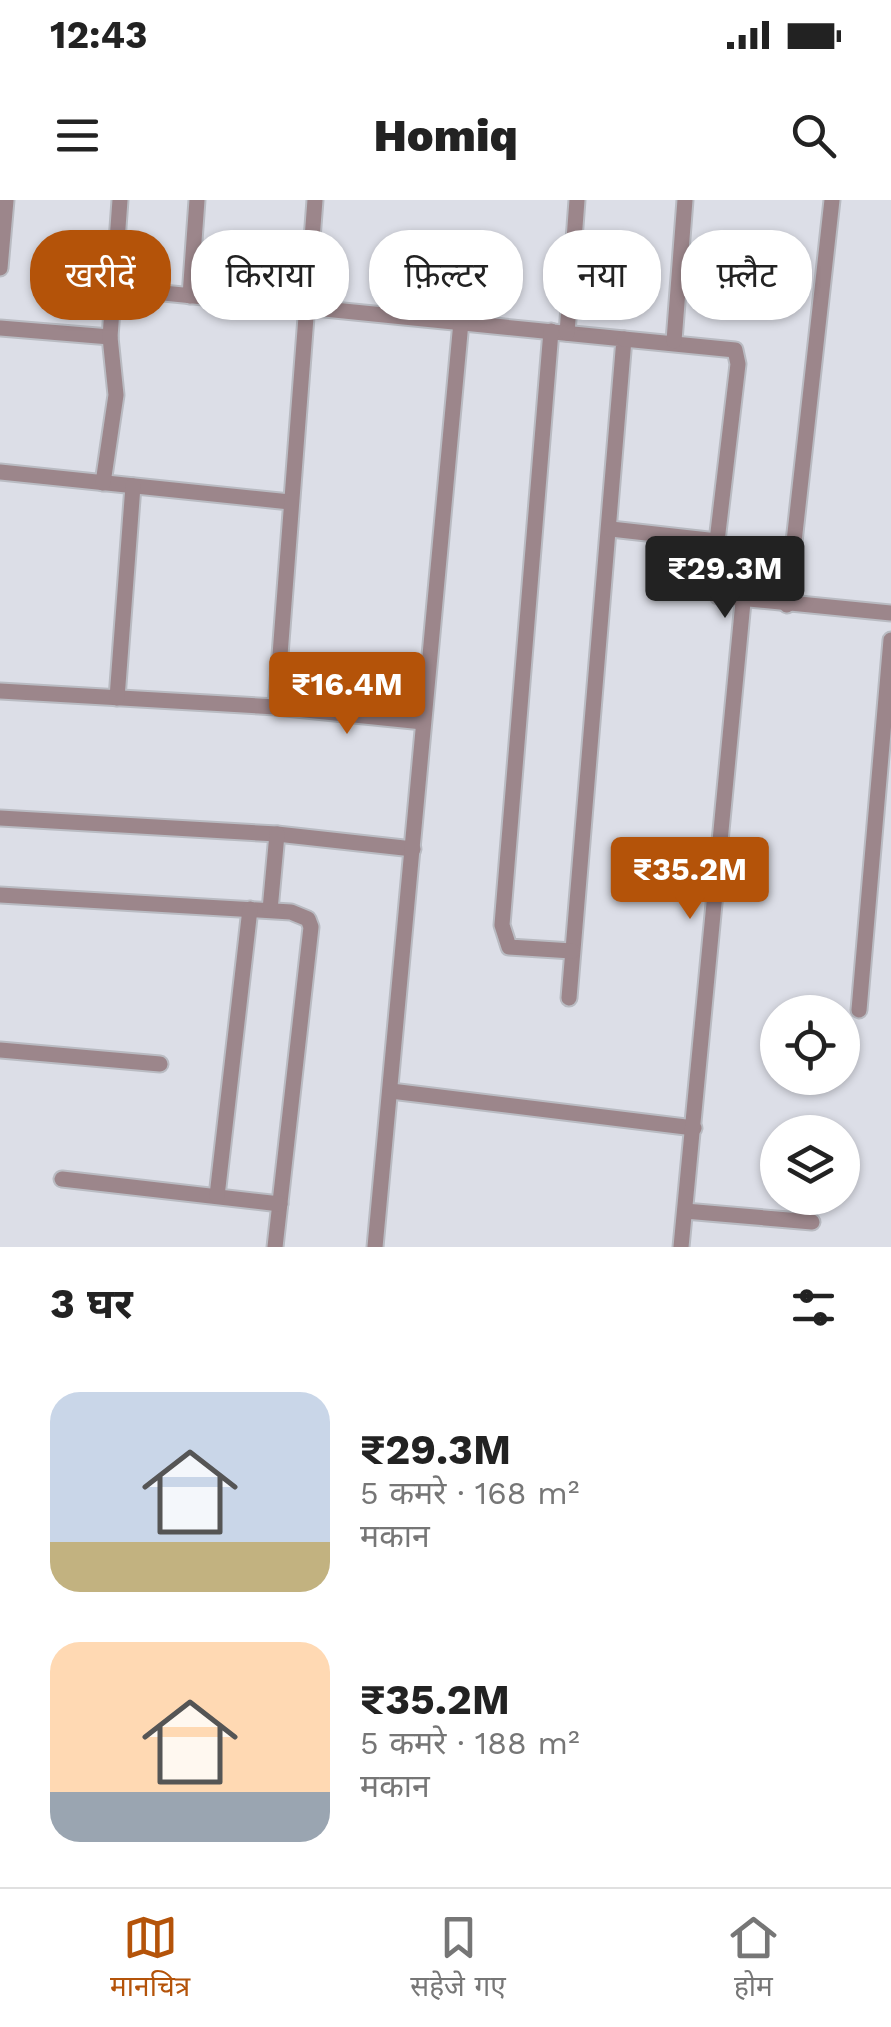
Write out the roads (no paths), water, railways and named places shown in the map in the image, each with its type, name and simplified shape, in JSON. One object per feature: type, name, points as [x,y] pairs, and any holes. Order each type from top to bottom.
[{"type":"street","points":[[0,268],[6,200]]},
{"type":"street","points":[[118,230],[120,200]]},
{"type":"street","points":[[171,294],[190,296],[196,200]]},
{"type":"street","points":[[312,230],[314,200]]},
{"type":"street","points":[[572,951],[509,946],[502,925],[559,332],[577,200]]},
{"type":"street","points":[[674,341],[685,200]]},
{"type":"street","points":[[787,605],[832,200]]},
{"type":"street","points":[[349,311],[736,350],[715,593],[742,602],[891,614]]},
{"type":"street","points":[[103,483],[116,395],[111,320]]},
{"type":"street","points":[[276,707],[305,320]]},
{"type":"street","points":[[375,1247],[461,322]]},
{"type":"street","points":[[0,328],[110,337]]},
{"type":"street","points":[[569,998],[624,338]]},
{"type":"street","points":[[0,472],[290,502]]},
{"type":"street","points":[[117,698],[133,486]]},
{"type":"street","points":[[611,528],[718,541]]},
{"type":"street","points":[[681,1247],[742,602]]},
{"type":"street","points":[[859,995],[891,640]]},
{"type":"street","points":[[0,691],[276,707],[423,722]]},
{"type":"street","points":[[0,818],[277,834],[413,849]]},
{"type":"street","points":[[270,910],[277,834]]},
{"type":"street","points":[[0,895],[302,914],[311,927],[276,1247]]},
{"type":"street","points":[[217,1196],[250,909]]},
{"type":"street","points":[[0,1050],[160,1064]]},
{"type":"street","points":[[391,1091],[694,1128]]},
{"type":"street","points":[[62,1179],[280,1204]]},
{"type":"street","points":[[685,1211],[812,1222]]}]
